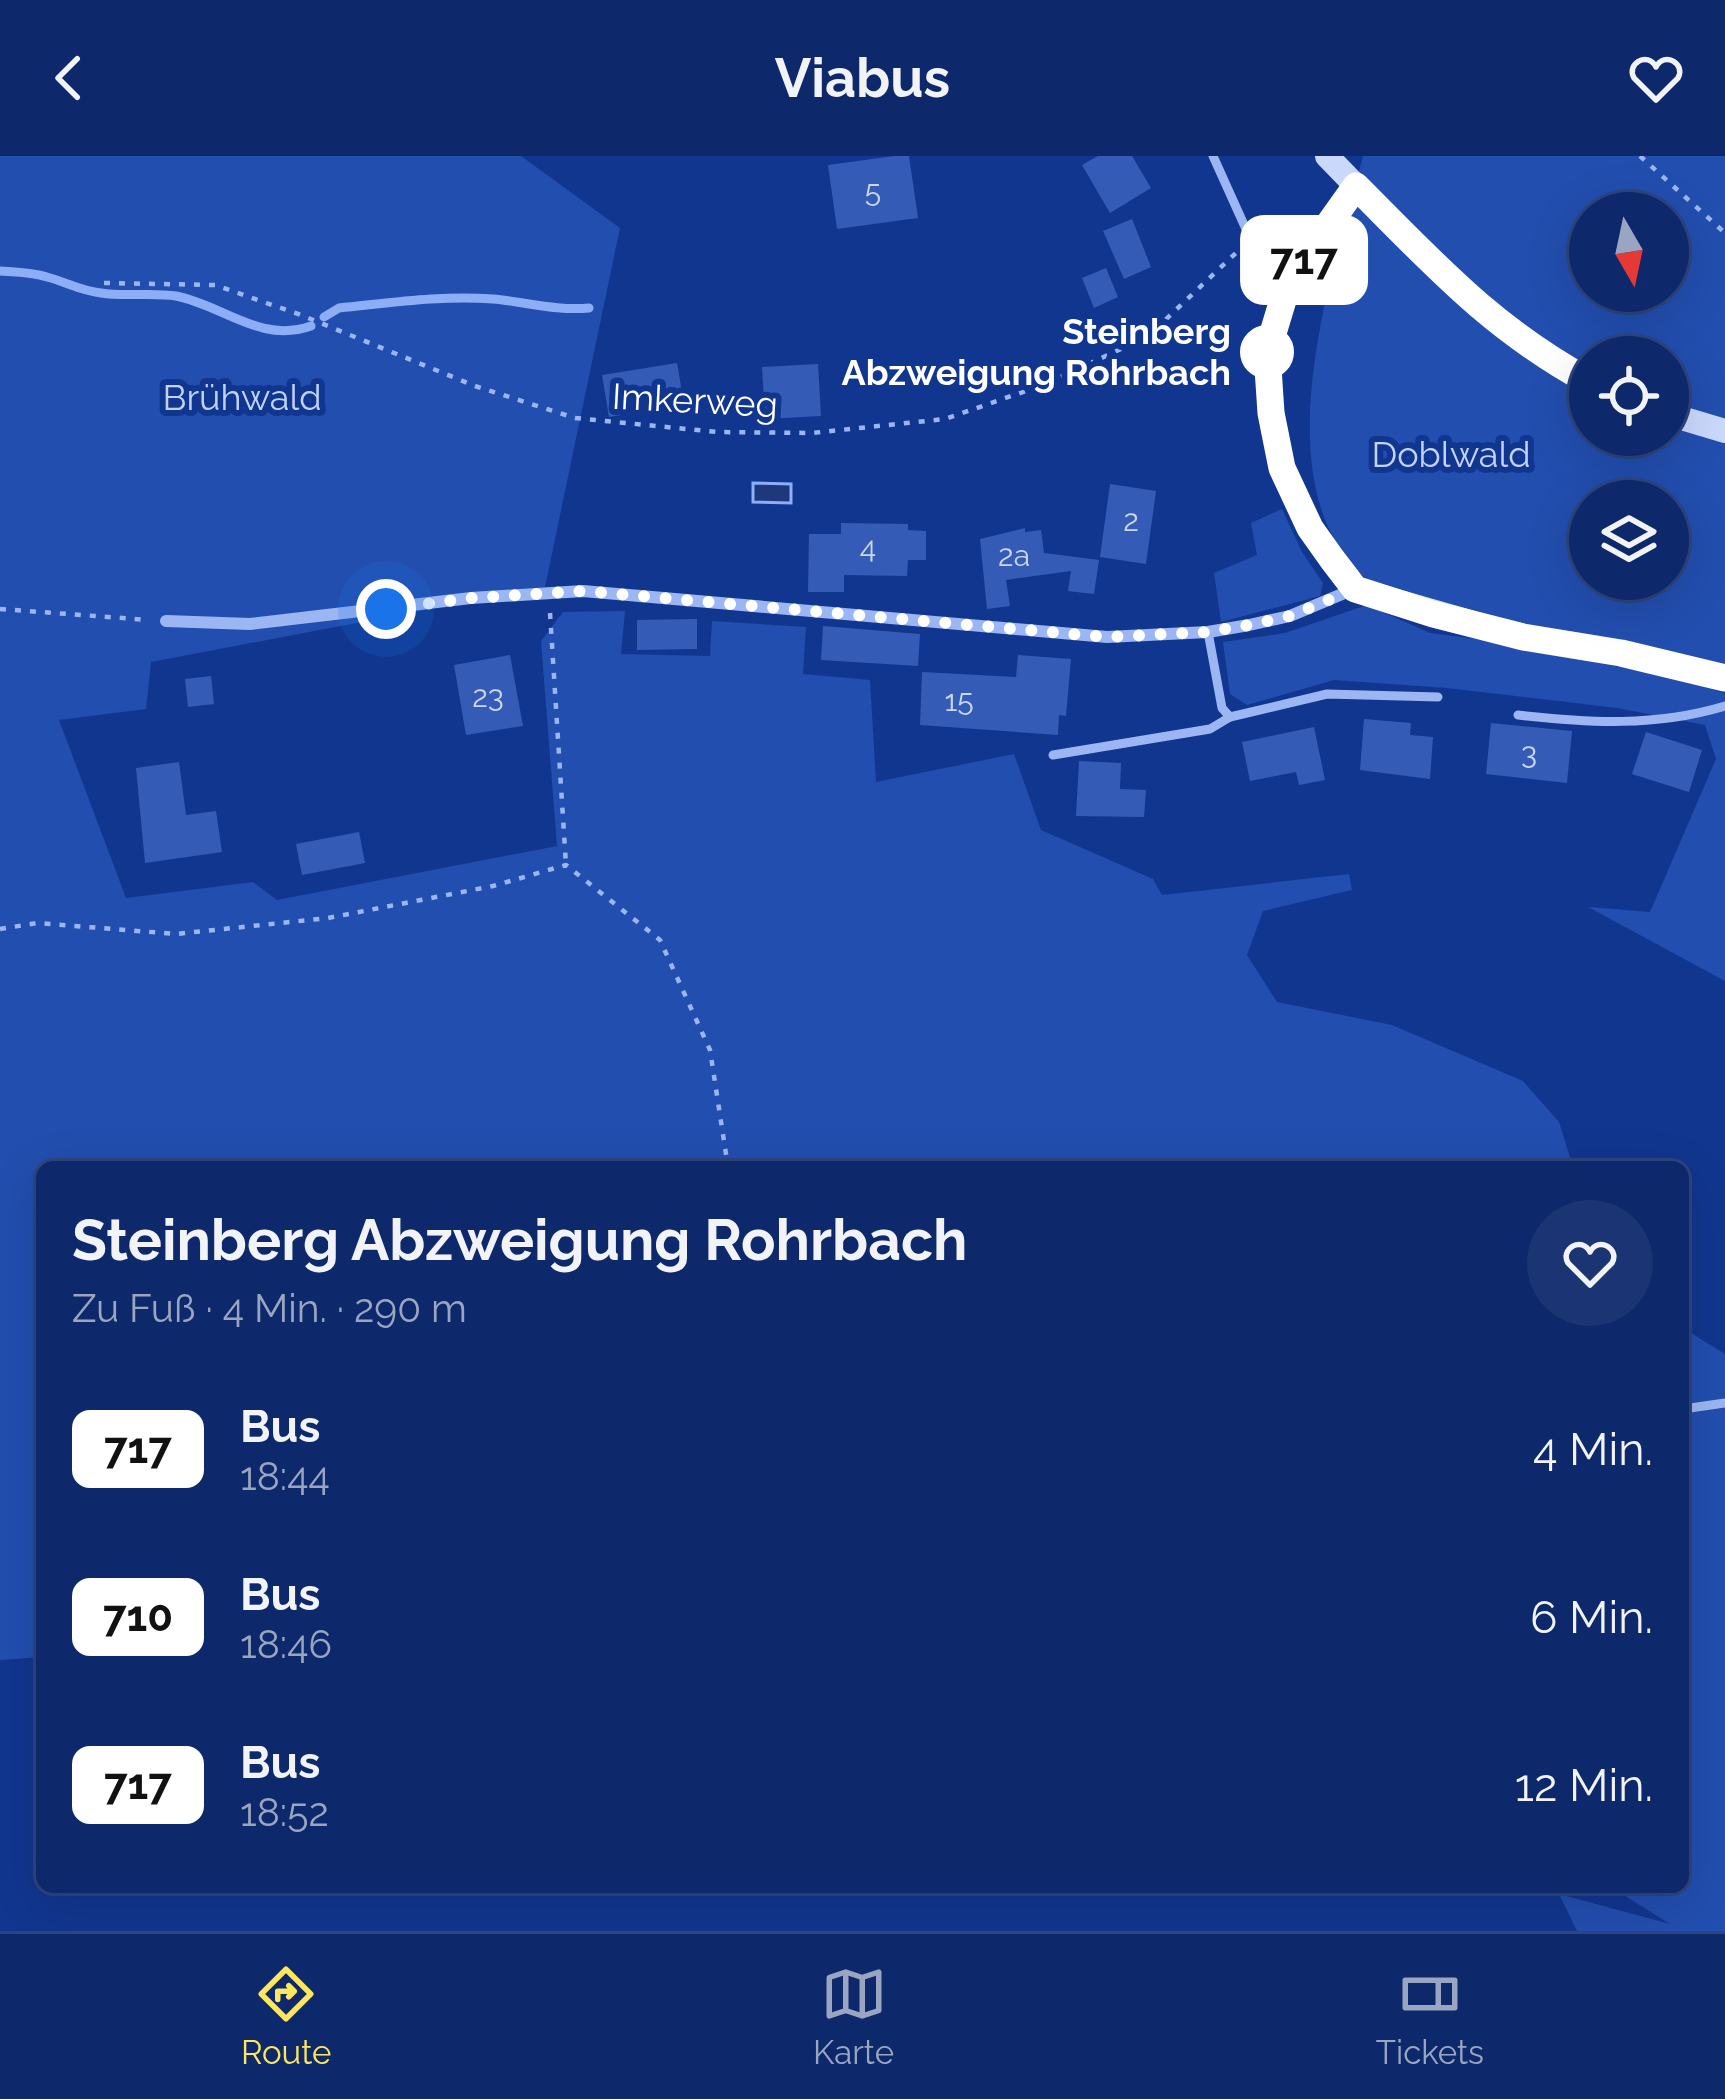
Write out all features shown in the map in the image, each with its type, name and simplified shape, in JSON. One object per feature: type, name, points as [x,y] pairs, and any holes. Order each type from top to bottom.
[{"type":"main road","points":[[1327,156],[1472,303],[1569,371]]},
{"type":"main road","points":[[1356,186],[1289,280],[1267,353],[1271,413],[1282,468],[1310,528],[1355,589],[1523,637],[1621,653],[1725,678]]},
{"type":"main road","points":[[1689,420],[1725,431]]},
{"type":"street","points":[[166,621],[267,622],[472,598],[583,591],[1107,637],[1208,632],[1290,616],[1355,589]]},
{"type":"lane","points":[[1214,156],[1250,238],[1289,280]]},
{"type":"lane","points":[[1208,632],[1222,707],[1230,717]]},
{"type":"lane","points":[[1053,755],[1210,729],[1230,717],[1328,694],[1438,697]]},
{"type":"lane","points":[[1518,715],[1603,724],[1660,721],[1725,706]]},
{"type":"lane","points":[[1689,1409],[1725,1402]]},
{"type":"path","points":[[1640,156],[1725,233]]},
{"type":"path","name":"Imkerweg","points":[[104,283],[215,285],[476,386],[574,418],[717,432],[812,433],[945,419],[1042,385],[1121,349],[1162,323],[1250,238]]},
{"type":"path","points":[[549,593],[566,865],[660,940],[710,1050],[727,1161]]},
{"type":"path","points":[[0,609],[166,621]]},
{"type":"path","points":[[0,929],[37,923],[176,934],[328,918],[493,886],[566,865]]},
{"type":"green space","name":"Brühwald","points":[[0,156],[521,156],[620,228],[545,587],[151,662],[146,709],[59,720],[126,898],[253,882],[277,900],[557,846],[541,641],[563,612],[625,611],[621,654],[710,656],[712,621],[806,627],[803,674],[870,680],[876,782],[1014,754],[1041,830],[1153,879],[1162,895],[1349,874],[1352,890],[1263,911],[1247,955],[1277,1002],[1392,1025],[1523,1081],[1559,1122],[1571,1161],[36,1161],[36,1657],[0,1660]]},
{"type":"green space","name":"Doblwald","points":[[1363,156],[1725,156],[1725,675],[1498,621],[1383,587],[1363,576],[1332,535],[1315,486],[1310,432],[1313,374],[1336,257]]},
{"type":"green space","points":[[1282,509],[1323,583],[1320,596],[1221,622],[1214,573],[1257,555],[1251,523]]},
{"type":"green space","points":[[1367,605],[1430,633],[1494,641],[1725,693],[1725,981],[1588,907],[1650,912],[1716,759],[1705,725],[1617,708],[1334,680],[1247,705],[1230,694],[1223,642],[1285,633]]},
{"type":"green space","points":[[1689,1332],[1725,1354],[1725,1931],[1577,1931],[1559,1894],[1670,1924],[1621,1893],[1689,1893]]},
{"type":"shaded area","points":[[753,483],[791,484],[791,503],[753,502]]},
{"type":"building","points":[[909,156],[918,218],[837,229],[828,165]]},
{"type":"building","points":[[1098,156],[1132,156],[1151,188],[1110,213],[1082,165]]},
{"type":"building","points":[[1132,219],[1151,267],[1124,279],[1103,231]]},
{"type":"building","points":[[1106,268],[1118,297],[1094,308],[1082,278]]},
{"type":"building","points":[[677,363],[684,404],[609,417],[602,375]]},
{"type":"building","points":[[818,364],[821,416],[765,419],[762,367]]},
{"type":"building","points":[[1110,484],[1156,491],[1146,564],[1100,557]]},
{"type":"building","points":[[841,523],[908,524],[908,530],[926,531],[926,560],[908,560],[907,576],[844,575],[844,592],[808,592],[809,534],[841,534]]},
{"type":"building","points":[[1025,528],[1025,532],[1041,530],[1044,553],[1099,560],[1094,594],[1068,591],[1071,571],[1006,580],[1010,606],[987,609],[980,539]]},
{"type":"building","points":[[697,619],[697,649],[637,650],[637,620]]},
{"type":"building","points":[[823,626],[920,634],[918,666],[821,660]]},
{"type":"building","points":[[510,655],[523,726],[466,735],[454,665]]},
{"type":"building","points":[[1018,655],[1071,659],[1066,716],[1059,715],[1058,735],[920,725],[922,672],[1016,677]]},
{"type":"building","points":[[211,676],[214,704],[188,707],[185,679]]},
{"type":"building","points":[[1364,719],[1411,723],[1410,735],[1433,737],[1430,779],[1360,770]]},
{"type":"building","points":[[1491,723],[1572,731],[1567,783],[1486,774]]},
{"type":"building","points":[[1314,727],[1325,780],[1299,785],[1296,772],[1250,781],[1242,742]]},
{"type":"building","points":[[1646,732],[1702,750],[1689,792],[1632,774]]},
{"type":"building","points":[[1079,761],[1121,763],[1120,789],[1146,790],[1144,817],[1076,816]]},
{"type":"building","points":[[179,762],[186,815],[216,811],[222,852],[145,863],[136,768]]},
{"type":"building","points":[[359,832],[365,863],[302,875],[296,844]]},
{"type":"waterway","points":[[0,271],[41,275],[101,293],[176,296],[258,327],[292,330],[311,326]]},
{"type":"waterway","points":[[324,317],[339,308],[455,298],[589,308]]},
{"type":"bus line","name":"717","points":[[1569,371],[1472,303],[1356,186],[1289,280],[1267,353],[1271,413],[1282,468],[1310,528],[1355,589],[1523,637],[1621,653],[1725,678]]},
{"type":"place","name":"Steinberg Abzweigung Rohrbach","points":[[1267,352]]},
{"type":"route","points":[[386,609],[583,591],[1107,637],[1208,632],[1290,616],[1355,589],[1310,528],[1282,468],[1271,413],[1267,352]]}]
